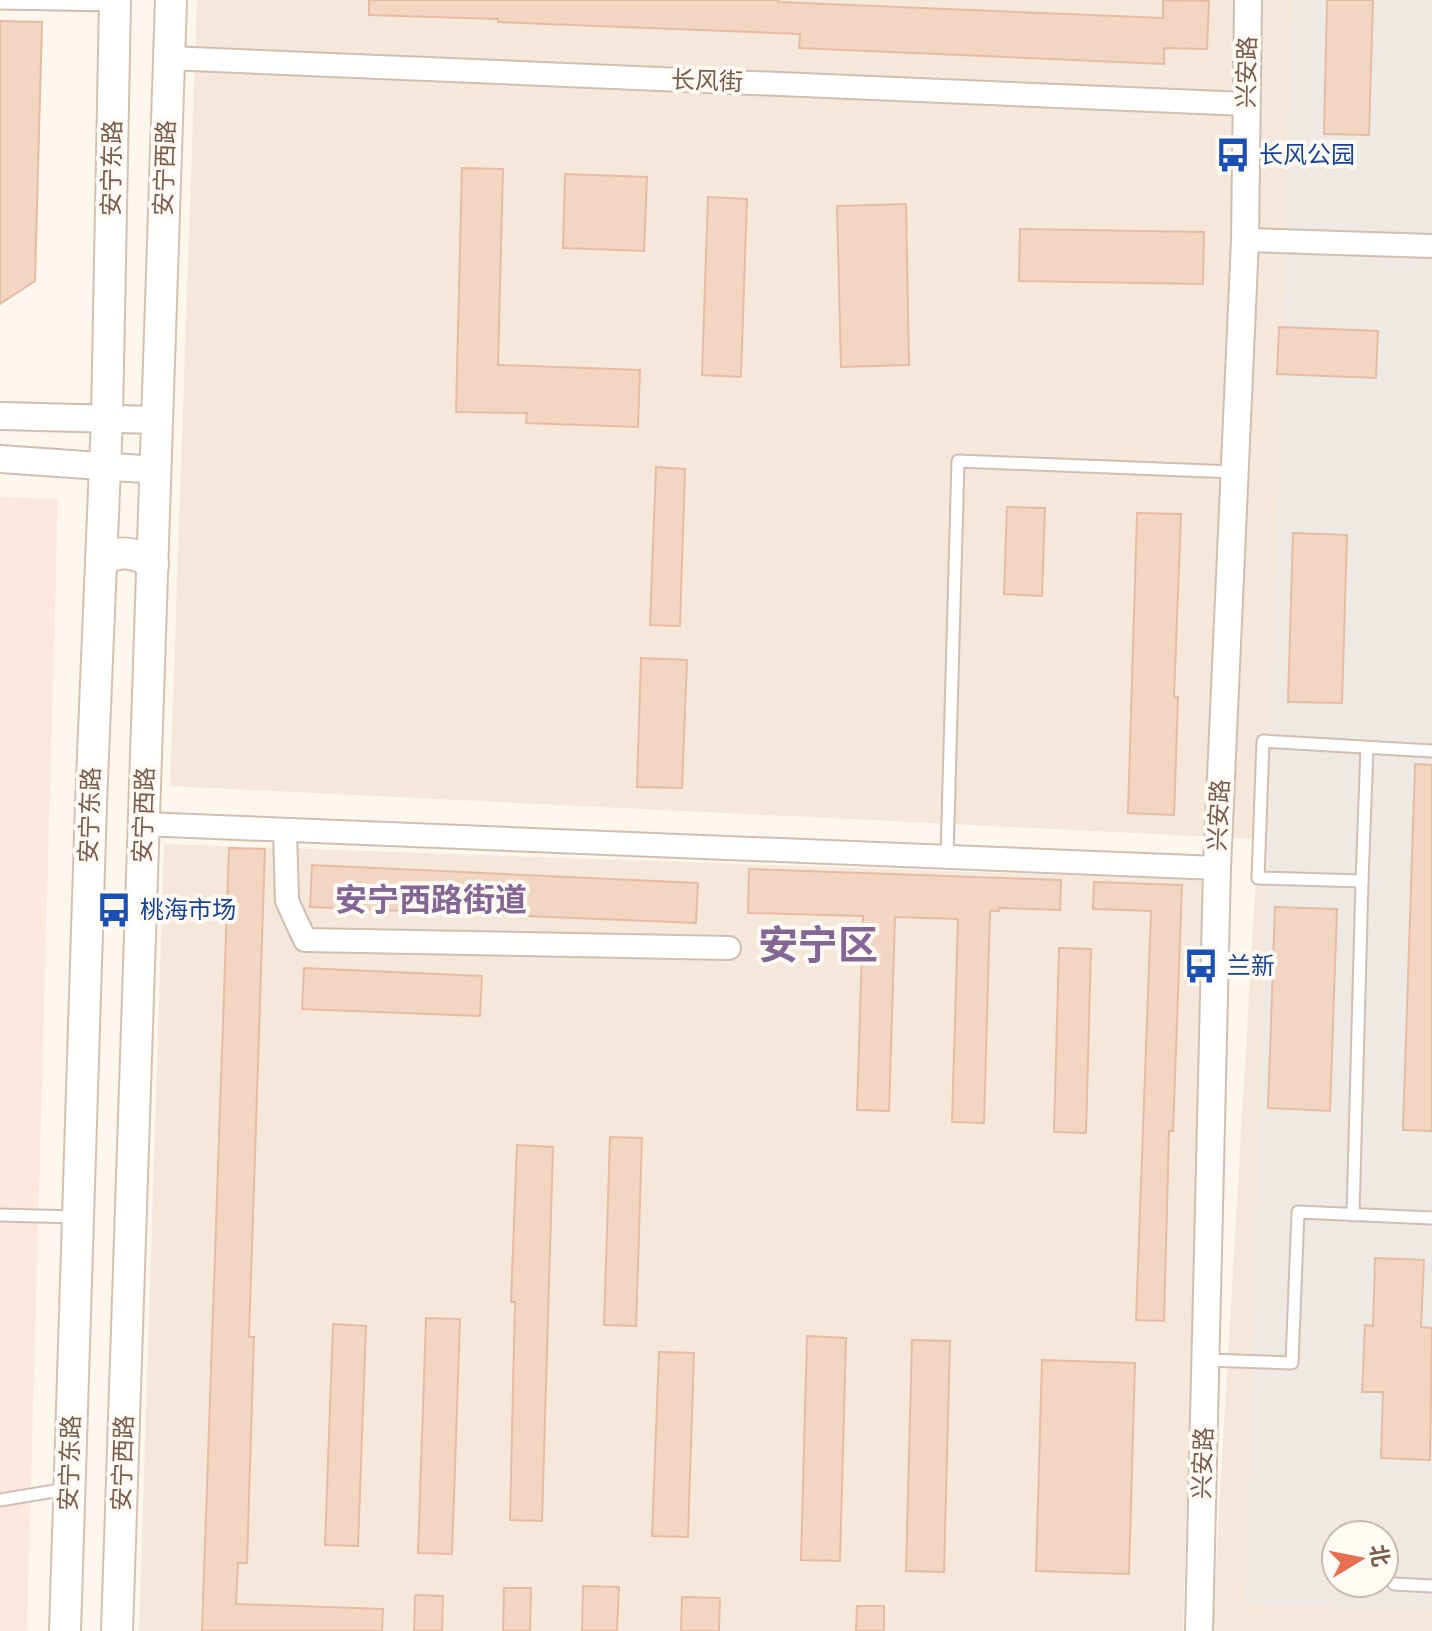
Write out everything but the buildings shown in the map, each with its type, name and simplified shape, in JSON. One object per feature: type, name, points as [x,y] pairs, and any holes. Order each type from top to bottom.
[{"type":"main road","name":"安宁西路","points":[[117,1631],[171,0]]},
{"type":"main road","name":"安宁东路","points":[[65,1631],[107,418],[115,3]]},
{"type":"main road","points":[[109,304],[119,318],[135,324],[151,320],[161,309]]},
{"type":"main road","points":[[101,561],[110,555],[132,554],[153,565]]},
{"type":"street","name":"兴安路","points":[[1199,1631],[1217,868],[1245,240],[1248,0]]},
{"type":"street","name":"长风街","points":[[168,58],[1246,104]]},
{"type":"street","points":[[1245,240],[1432,246]]},
{"type":"street","points":[[0,416],[158,420]]},
{"type":"street","points":[[0,459],[157,470]]},
{"type":"street","points":[[143,824],[1217,868]]},
{"type":"street","points":[[285,830],[287,901],[305,940],[729,948]]},
{"type":"lane","points":[[0,3],[115,3]]},
{"type":"lane","points":[[947,857],[958,461],[1234,472]]},
{"type":"lane","points":[[1362,881],[1258,878],[1263,741],[1432,751]]},
{"type":"lane","points":[[1353,1215],[1367,748]]},
{"type":"lane","points":[[1206,1360],[1292,1363],[1298,1212],[1432,1218]]},
{"type":"lane","points":[[0,1215],[78,1217]]},
{"type":"lane","points":[[0,1500],[69,1488]]},
{"type":"lane","points":[[1400,1584],[1432,1586]]},
{"type":"shaded area","points":[[197,0],[1293,0],[1246,1603],[1432,1610],[1432,1631],[1212,1631],[1258,839],[170,786]]},
{"type":"shaded area","points":[[1293,0],[1432,0],[1432,1610],[1246,1603]]},
{"type":"shaded area","points":[[0,497],[58,499],[27,1631],[0,1631]]},
{"type":"shaded area","points":[[164,844],[1206,880],[1183,1631],[139,1631]]},
{"type":"place","name":"长风公园","points":[[1233,155]]},
{"type":"place","name":"桃海市场","points":[[114,910]]},
{"type":"place","name":"兰新","points":[[1201,966]]},
{"type":"district","name":"安宁西路街道","points":[[431,900]]},
{"type":"district","name":"安宁区","points":[[818,945]]}]
